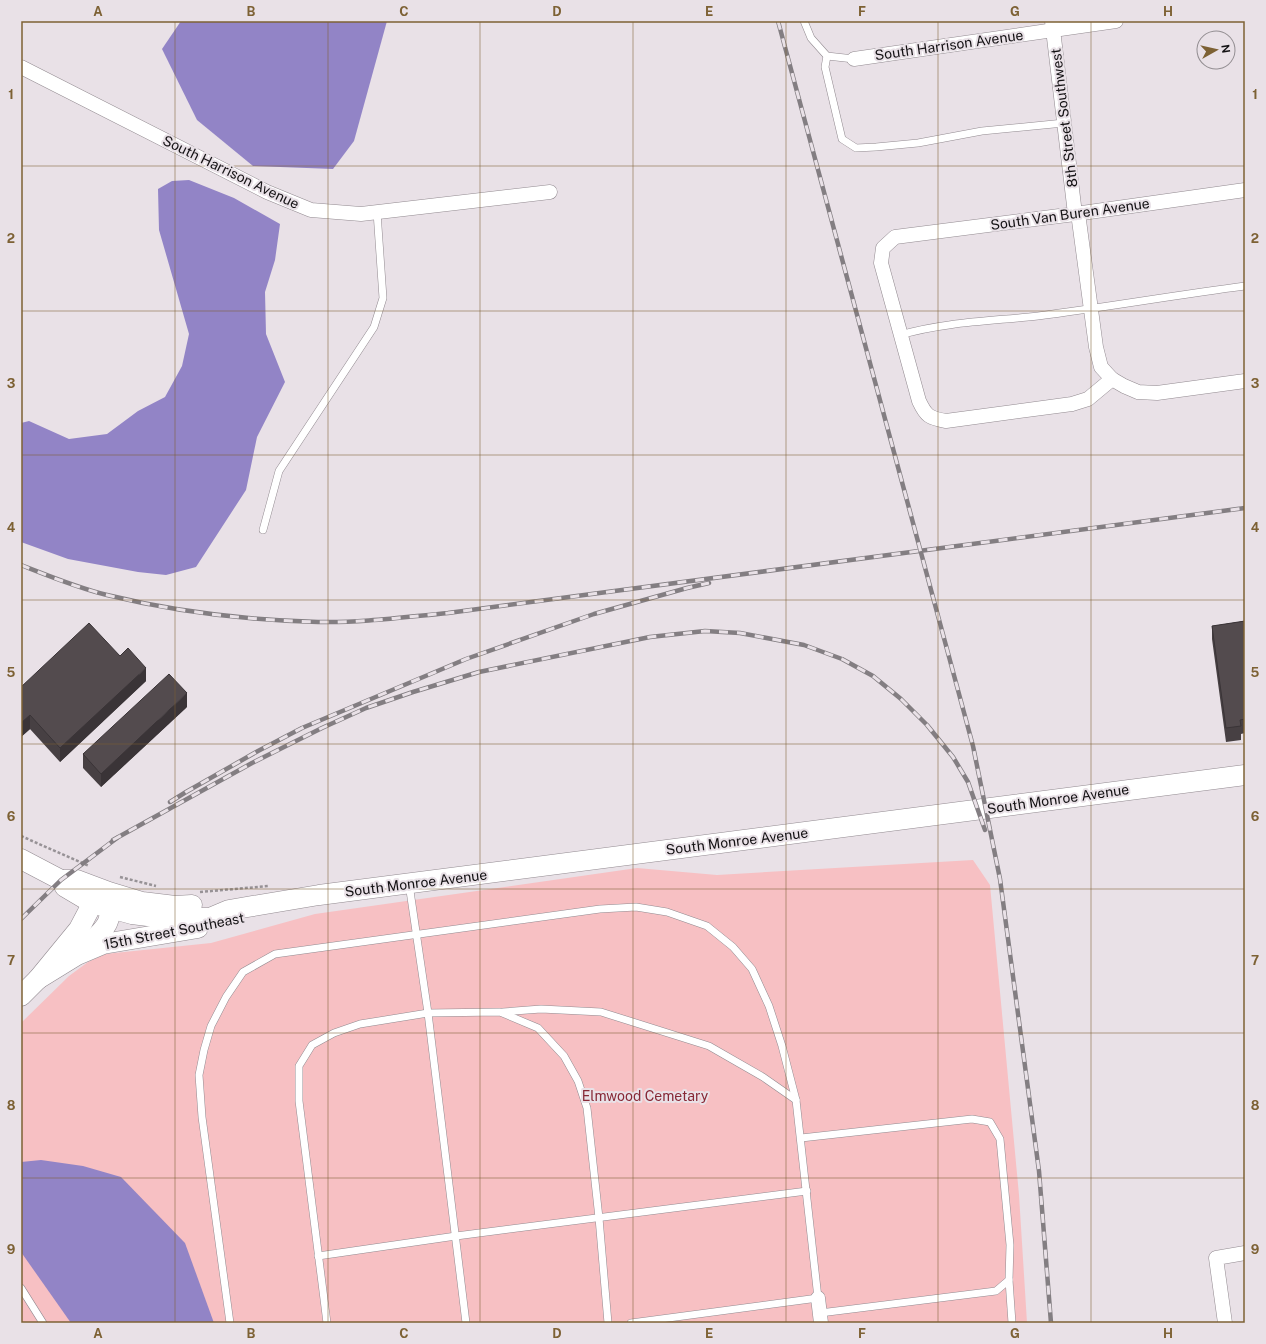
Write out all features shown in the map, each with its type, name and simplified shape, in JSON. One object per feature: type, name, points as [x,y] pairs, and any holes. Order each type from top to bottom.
[{"type":"main road","name":"South Monroe Avenue","points":[[21,859],[61,880],[77,880],[106,894],[132,914],[172,918],[210,918],[229,910],[319,895],[1245,775]]},
{"type":"main road","name":"15th Street Southeast","points":[[77,955],[109,923],[106,894]]},
{"type":"main road","points":[[21,996],[38,979],[106,894]]},
{"type":"main road","name":"15th Street Southeast","points":[[38,979],[77,955],[102,944],[220,924],[319,895]]},
{"type":"street","name":"South Harrison Avenue","points":[[854,59],[1053,26],[1116,21]]},
{"type":"street","name":"8th Street Southwest","points":[[1053,26],[1076,213],[1096,347],[1101,367],[1112,379]]},
{"type":"street","name":"South Harrison Avenue","points":[[21,68],[268,192],[312,210],[361,214],[550,192]]},
{"type":"street","name":"South Van Buren Avenue","points":[[900,336],[881,262],[883,248],[895,237],[1245,190]]},
{"type":"street","points":[[900,336],[919,401],[925,414],[932,419],[946,421],[1072,404],[1088,399],[1112,379],[1138,392],[1157,393],[1245,381]]},
{"type":"street","points":[[1225,1323],[1216,1258],[1245,1254]]},
{"type":"street","points":[[818,1298],[821,1318]]},
{"type":"lane","points":[[804,21],[811,38],[827,56],[854,59]]},
{"type":"lane","points":[[827,56],[825,67],[842,138],[856,148],[918,143],[982,131],[1064,123]]},
{"type":"lane","points":[[263,530],[279,471],[374,327],[383,298],[377,212]]},
{"type":"lane","points":[[900,336],[914,331],[955,325],[1245,286]]},
{"type":"lane","points":[[409,884],[428,1013],[466,1323]]},
{"type":"lane","points":[[230,1323],[202,1117],[200,1075],[204,1050],[211,1026],[226,997],[243,972],[275,954],[600,909],[636,907],[667,912],[707,926],[733,947],[752,969],[769,1006],[782,1046],[796,1100],[818,1298],[631,1323]]},
{"type":"lane","points":[[327,1323],[299,1102],[299,1066],[312,1045],[334,1032],[360,1024],[428,1013],[500,1012],[541,1009],[601,1012],[710,1046],[763,1077],[796,1100]]},
{"type":"lane","points":[[500,1012],[538,1028],[564,1056],[578,1081],[586,1108],[599,1218],[608,1323]]},
{"type":"lane","points":[[801,1138],[972,1119],[990,1122],[1000,1139],[1010,1244],[1009,1280],[1012,1323]]},
{"type":"lane","points":[[318,1256],[456,1236],[807,1191]]},
{"type":"lane","points":[[821,1318],[996,1291],[1009,1280]]},
{"type":"lane","points":[[21,1288],[43,1323]]},
{"type":"path","points":[[21,836],[92,867]]},
{"type":"path","points":[[198,892],[275,885]]},
{"type":"path","points":[[106,894],[160,887]]},
{"type":"green space","name":"Elmwood Cemetary","points":[[973,860],[990,885],[1019,1195],[1027,1323],[21,1323],[21,1023],[69,976],[88,962],[105,954],[211,943],[315,914],[637,868],[717,875]]},
{"type":"shaded area","points":[[181,21],[387,21],[354,141],[333,169],[253,166],[197,120],[162,49]]},
{"type":"shaded area","points":[[189,180],[234,198],[280,224],[275,260],[265,292],[266,334],[285,382],[257,437],[246,490],[196,567],[166,575],[138,572],[68,559],[21,542],[21,423],[29,421],[69,439],[107,434],[138,411],[165,397],[182,366],[189,334],[159,230],[158,189],[172,181]]},
{"type":"shaded area","points":[[41,1160],[83,1166],[121,1177],[185,1243],[214,1323],[71,1323],[21,1252],[21,1162]]},
{"type":"building","points":[[1245,621],[1245,719],[1240,720],[1241,726],[1226,728],[1212,626]]},
{"type":"building","points":[[89,623],[120,656],[128,648],[146,668],[60,748],[30,715],[21,723],[21,687]]},
{"type":"building","points":[[169,674],[187,693],[101,774],[83,754]]},
{"type":"railway","points":[[778,21],[973,746],[1000,879],[1039,1171],[1051,1323]]},
{"type":"railway","points":[[21,565],[64,582],[96,592],[159,606],[238,617],[318,622],[350,622],[448,613],[1245,508]]},
{"type":"railway","points":[[170,802],[258,751],[302,728],[466,659],[594,614],[709,583]]},
{"type":"railway","points":[[113,840],[252,763],[366,708],[479,672],[650,637],[705,631],[740,633],[804,645],[842,659],[873,676],[901,699],[927,725],[953,757],[968,782],[985,830]]},
{"type":"railway","points":[[21,919],[61,880],[117,838]]}]
